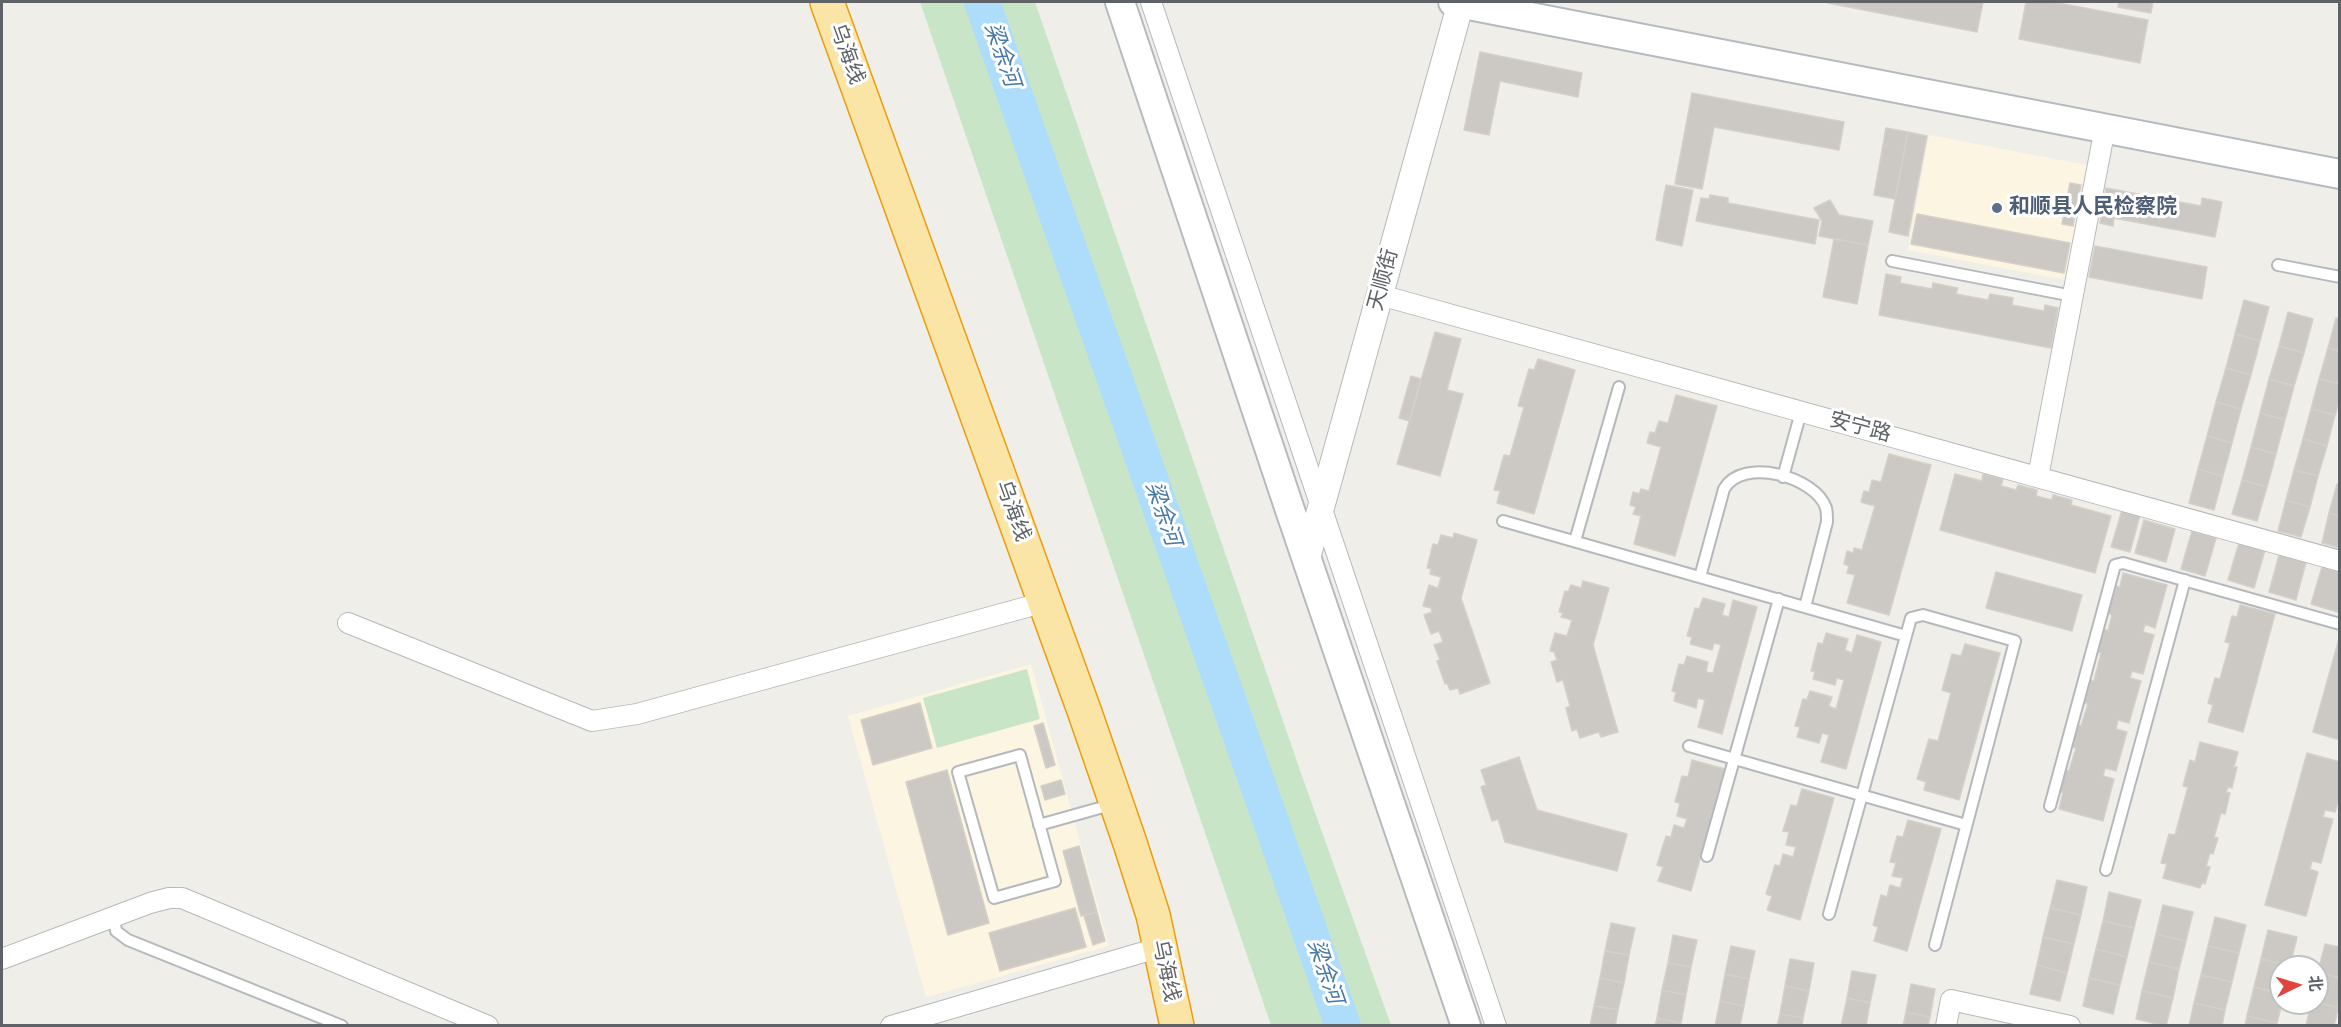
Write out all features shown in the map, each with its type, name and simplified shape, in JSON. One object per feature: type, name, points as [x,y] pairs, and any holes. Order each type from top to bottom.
[{"type":"highway","name":"乌海线","points":[[827,2],[1117,803],[1150,905],[1177,1026]]},
{"type":"main road","points":[[1120,2],[1466,1026]]},
{"type":"main road","points":[[1458,2],[2340,174]]},
{"type":"main road","points":[[1542,2],[2340,157]]},
{"type":"street","points":[[1150,2],[1496,1026]]},
{"type":"street","name":"天顺街","points":[[1307,558],[1458,2]]},
{"type":"street","points":[[2038,477],[2105,128]]},
{"type":"street","name":"安宁路","points":[[1380,295],[2340,561]]},
{"type":"street","points":[[348,622],[592,721],[637,714],[1045,602]]},
{"type":"street","points":[[2,959],[150,903],[169,898],[182,898],[488,1026]]},
{"type":"street","points":[[891,1026],[1161,947]]},
{"type":"street","points":[[1946,1026],[1951,1000],[2070,1026]]},
{"type":"lane","points":[[1892,261],[2073,296]]},
{"type":"lane","points":[[2278,265],[2340,277]]},
{"type":"lane","points":[[1575,541],[1619,387]]},
{"type":"lane","points":[[1783,477],[1801,412]]},
{"type":"lane","points":[[1700,577],[1727,484],[1744,472],[1757,472],[1799,481],[1812,491],[1826,509],[1827,522],[1805,607]]},
{"type":"lane","points":[[1503,521],[1906,636]]},
{"type":"lane","points":[[2050,806],[2115,564],[2123,563],[2340,624]]},
{"type":"lane","points":[[2106,870],[2185,580]]},
{"type":"lane","points":[[1707,856],[1779,599]]},
{"type":"lane","points":[[1829,914],[1911,618],[1923,615],[2015,641],[1935,945]]},
{"type":"lane","points":[[1689,746],[1966,825]]},
{"type":"lane","points":[[1020,755],[1040,825],[1055,881],[994,898],[958,772],[1020,755]]},
{"type":"lane","points":[[1040,825],[1117,803]]},
{"type":"lane","points":[[114,917],[116,931],[128,940],[342,1026]]},
{"type":"shaded area","name":"和顺县人民检察院","points":[[1929,135],[2087,165],[2065,280],[1908,250]]},
{"type":"shaded area","points":[[1031,664],[1109,946],[926,997],[848,716]]},
{"type":"green space","points":[[920,2],[1035,2],[1302,776],[1391,1025],[1271,1025]]},
{"type":"green space","points":[[1027,669],[1040,719],[937,748],[923,698]]},
{"type":"building","points":[[1829,2],[1983,2],[1977,32]]},
{"type":"building","points":[[2026,2],[2053,2],[2148,20],[2140,63],[2019,39]]},
{"type":"building","points":[[2119,2],[2153,2],[2151,13],[2118,7]]},
{"type":"building","points":[[1480,52],[1582,73],[1578,97],[1500,81],[1489,135],[1464,130]]},
{"type":"building","points":[[1692,93],[1844,122],[1839,150],[1714,127],[1702,189],[1675,184]]},
{"type":"building","points":[[1886,128],[1908,132],[1895,199],[1874,195]]},
{"type":"building","points":[[1908,132],[1927,136],[1908,236],[1889,232]]},
{"type":"building","points":[[2070,183],[2081,185],[2073,226],[2062,224]]},
{"type":"building","points":[[1666,185],[1693,190],[1682,246],[1656,240]]},
{"type":"building","points":[[2106,188],[2201,206],[2202,198],[2222,202],[2215,237],[2114,218],[2113,226],[2100,223]]},
{"type":"building","points":[[1710,195],[1728,198],[1728,203],[1819,220],[1815,244],[1696,221],[1701,198],[1709,199]]},
{"type":"building","points":[[1830,200],[1839,215],[1873,221],[1868,245],[1819,236],[1822,221],[1814,208]]},
{"type":"building","points":[[1917,214],[2070,243],[2064,273],[1911,244]]},
{"type":"building","points":[[1834,239],[1868,245],[1857,304],[1823,297]]},
{"type":"building","points":[[2095,246],[2207,267],[2202,299],[2089,277]]},
{"type":"building","points":[[1886,274],[1901,277],[1900,283],[1932,289],[1933,283],[1958,288],[1956,294],[1988,300],[1990,294],[2013,298],[2012,305],[2044,311],[2045,305],[2058,308],[2051,348],[1879,315]]},
{"type":"building","points":[[2244,300],[2269,307],[2260,341],[2235,334]]},
{"type":"building","points":[[2288,312],[2313,319],[2304,353],[2279,346]]},
{"type":"building","points":[[2336,318],[2340,319],[2340,351],[2328,348]]},
{"type":"building","points":[[1435,332],[1461,339],[1447,390],[1463,394],[1440,476],[1397,464]]},
{"type":"building","points":[[2235,334],[2260,341],[2251,375],[2226,368]]},
{"type":"building","points":[[2279,346],[2304,353],[2294,386],[2269,379]]},
{"type":"building","points":[[2328,348],[2340,351],[2340,384],[2319,379]]},
{"type":"building","points":[[1538,359],[1575,370],[1534,514],[1497,503],[1500,491],[1494,490],[1504,455],[1510,456],[1524,407],[1518,406],[1529,369],[1534,370]]},
{"type":"building","points":[[2226,368],[2251,375],[2241,409],[2216,402]]},
{"type":"building","points":[[1411,376],[1421,379],[1409,421],[1399,418]]},
{"type":"building","points":[[2269,379],[2294,386],[2285,420],[2260,413]]},
{"type":"building","points":[[2319,379],[2340,384],[2340,399],[2335,415],[2311,409]]},
{"type":"building","points":[[1676,395],[1717,406],[1675,556],[1634,544],[1641,516],[1633,514],[1636,507],[1630,505],[1633,492],[1639,494],[1641,489],[1649,491],[1661,447],[1647,443],[1650,432],[1655,433],[1659,421],[1668,423]]},
{"type":"building","points":[[2216,402],[2241,409],[2232,443],[2207,436]]},
{"type":"building","points":[[2311,409],[2335,415],[2327,446],[2303,439]]},
{"type":"building","points":[[2260,413],[2285,420],[2276,454],[2251,447]]},
{"type":"building","points":[[2207,436],[2232,443],[2223,476],[2198,469]]},
{"type":"building","points":[[2303,439],[2327,446],[2318,476],[2294,470]]},
{"type":"building","points":[[2251,447],[2276,454],[2267,487],[2242,480]]},
{"type":"building","points":[[1889,454],[1931,465],[1889,615],[1847,603],[1855,575],[1847,573],[1849,566],[1844,564],[1847,551],[1853,553],[1854,548],[1862,550],[1875,506],[1861,502],[1864,491],[1869,492],[1872,480],[1881,482]]},
{"type":"building","points":[[2198,469],[2223,476],[2214,510],[2189,503]]},
{"type":"building","points":[[2294,470],[2318,476],[2310,507],[2286,500]]},
{"type":"building","points":[[1955,474],[1982,481],[1983,474],[2003,479],[2001,486],[2016,490],[2018,485],[2037,490],[2036,496],[2052,500],[2053,495],[2072,500],[2071,505],[2111,516],[2095,573],[1940,530]]},
{"type":"building","points":[[2242,480],[2267,487],[2257,521],[2232,514]]},
{"type":"building","points":[[2337,484],[2340,485],[2340,516],[2329,513]]},
{"type":"building","points":[[2286,500],[2310,507],[2301,537],[2278,531]]},
{"type":"building","points":[[2122,510],[2140,515],[2130,552],[2111,547]]},
{"type":"building","points":[[2329,513],[2340,516],[2340,548],[2322,543]]},
{"type":"building","points":[[2144,520],[2175,529],[2166,562],[2135,553]]},
{"type":"building","points":[[2192,531],[2216,538],[2205,576],[2181,569]]},
{"type":"building","points":[[1454,533],[1477,540],[1461,598],[1490,683],[1460,694],[1458,688],[1450,690],[1447,683],[1445,684],[1434,645],[1443,642],[1439,631],[1431,634],[1424,615],[1432,612],[1431,608],[1423,606],[1429,585],[1438,588],[1441,577],[1430,574],[1431,569],[1427,568],[1433,544],[1438,545],[1441,535],[1453,538]]},
{"type":"building","points":[[2239,543],[2265,550],[2254,588],[2228,580]]},
{"type":"building","points":[[2279,555],[2306,562],[2296,600],[2269,592]]},
{"type":"building","points":[[2322,567],[2340,572],[2338,612],[2311,604]]},
{"type":"building","points":[[1996,572],[2082,595],[2072,631],[1986,608]]},
{"type":"building","points":[[2123,573],[2167,585],[2155,628],[2145,624],[2143,632],[2154,635],[2143,674],[2132,671],[2130,678],[2141,681],[2129,723],[2118,720],[2116,729],[2127,732],[2116,771],[2105,768],[2103,776],[2114,779],[2103,821],[2059,809],[2063,793],[2059,791],[2065,770],[2069,771],[2076,748],[2071,747],[2088,704],[2083,703],[2090,680],[2094,681],[2104,629],[2108,631],[2112,615],[2108,613],[2116,586],[2120,587]]},
{"type":"building","points":[[1583,581],[1609,588],[1593,645],[1618,732],[1601,737],[1599,732],[1580,738],[1577,729],[1572,731],[1566,708],[1570,706],[1563,680],[1557,682],[1551,662],[1557,660],[1554,652],[1550,651],[1555,633],[1567,636],[1572,620],[1561,617],[1563,613],[1559,612],[1565,591],[1568,592],[1571,585],[1581,588]]},
{"type":"building","points":[[1703,598],[1725,604],[1722,615],[1729,617],[1733,600],[1757,607],[1722,734],[1698,727],[1705,700],[1698,698],[1696,708],[1674,701],[1676,692],[1672,691],[1679,664],[1684,665],[1687,656],[1708,662],[1706,672],[1713,673],[1721,645],[1714,643],[1712,650],[1690,644],[1692,637],[1687,636],[1695,608],[1699,609]]},
{"type":"building","points":[[2240,605],[2275,614],[2243,732],[2208,722],[2213,705],[2208,703],[2215,678],[2220,679],[2230,643],[2225,642],[2232,616],[2237,617]]},
{"type":"building","points":[[1826,633],[1848,639],[1845,650],[1852,653],[1857,635],[1881,642],[1846,769],[1821,762],[1829,735],[1822,733],[1819,743],[1797,737],[1800,727],[1795,726],[1803,699],[1807,700],[1810,691],[1832,697],[1829,706],[1836,709],[1844,680],[1837,678],[1835,685],[1813,679],[1815,672],[1811,671],[1818,643],[1823,644]]},
{"type":"building","points":[[2340,635],[2340,740],[2313,732]]},
{"type":"building","points":[[1965,644],[2000,653],[1959,800],[1924,790],[1926,782],[1917,779],[1929,739],[1938,741],[1951,693],[1942,690],[1952,654],[1961,656]]},
{"type":"building","points":[[920,703],[932,748],[873,765],[861,720]]},
{"type":"building","points":[[1043,723],[1055,765],[1046,768],[1034,726]]},
{"type":"building","points":[[2200,742],[2238,752],[2232,788],[2228,787],[2226,792],[2230,793],[2225,814],[2221,813],[2214,837],[2218,838],[2206,866],[2210,867],[2205,884],[2202,883],[2200,888],[2163,878],[2167,864],[2161,863],[2169,834],[2175,835],[2188,787],[2183,786],[2190,760],[2195,762]]},
{"type":"building","points":[[2307,753],[2340,762],[2340,794],[2335,812],[2325,810],[2323,817],[2333,819],[2321,863],[2312,861],[2310,869],[2318,872],[2306,916],[2265,905]]},
{"type":"building","points":[[1519,757],[1537,810],[1627,834],[1617,871],[1505,842],[1498,819],[1492,821],[1481,787],[1486,785],[1481,770]]},
{"type":"building","points":[[1692,760],[1725,769],[1691,891],[1658,881],[1663,867],[1657,865],[1666,836],[1671,837],[1674,825],[1684,828],[1687,819],[1677,816],[1680,803],[1675,802],[1682,776],[1688,777]]},
{"type":"building","points":[[947,770],[989,923],[948,935],[906,782]]},
{"type":"building","points":[[1061,780],[1065,794],[1045,800],[1041,786]]},
{"type":"building","points":[[1802,789],[1834,798],[1800,920],[1767,910],[1772,896],[1766,894],[1775,865],[1780,866],[1783,854],[1793,857],[1796,847],[1786,845],[1789,832],[1783,831],[1791,805],[1797,806]]},
{"type":"building","points":[[1908,820],[1941,829],[1907,951],[1874,941],[1878,927],[1873,925],[1881,895],[1887,897],[1890,885],[1900,888],[1903,878],[1892,876],[1896,863],[1890,862],[1897,836],[1903,837]]},
{"type":"building","points":[[1079,846],[1097,912],[1081,916],[1063,851]]},
{"type":"building","points":[[2057,880],[2087,887],[2081,915],[2050,908]]},
{"type":"building","points":[[2109,892],[2141,900],[2134,928],[2103,921]]},
{"type":"building","points":[[2163,905],[2193,912],[2186,941],[2156,934]]},
{"type":"building","points":[[1075,908],[1086,947],[1000,971],[989,933]]},
{"type":"building","points":[[2050,908],[2081,915],[2074,944],[2043,937]]},
{"type":"building","points":[[1097,912],[1105,941],[1093,945],[1084,916]]},
{"type":"building","points":[[2215,917],[2246,925],[2239,953],[2208,946]]},
{"type":"building","points":[[2103,921],[2134,928],[2127,957],[2096,949]]},
{"type":"building","points":[[1611,923],[1635,928],[1629,955],[1605,951]]},
{"type":"building","points":[[2268,930],[2297,937],[2293,955],[2269,955],[2269,961],[2261,959]]},
{"type":"building","points":[[2156,934],[2186,941],[2179,969],[2149,962]]},
{"type":"building","points":[[1673,935],[1697,940],[1691,967],[1668,963]]},
{"type":"building","points":[[2043,937],[2074,944],[2067,973],[2037,965]]},
{"type":"building","points":[[2325,944],[2340,947],[2340,978],[2329,975],[2329,955],[2322,955]]},
{"type":"building","points":[[1731,946],[1755,951],[1749,979],[1725,974]]},
{"type":"building","points":[[2208,946],[2239,953],[2232,982],[2201,975]]},
{"type":"building","points":[[2096,949],[2127,957],[2120,985],[2089,978]]},
{"type":"building","points":[[1605,951],[1629,955],[1624,983],[1600,978]]},
{"type":"building","points":[[1790,959],[1814,963],[1809,991],[1785,986]]},
{"type":"building","points":[[2261,959],[2269,961],[2269,991],[2254,987]]},
{"type":"building","points":[[2149,962],[2179,969],[2173,998],[2142,991]]},
{"type":"building","points":[[1668,963],[1691,967],[1686,995],[1662,990]]},
{"type":"building","points":[[2037,965],[2067,973],[2060,1001],[2030,994]]},
{"type":"building","points":[[1852,971],[1876,975],[1870,1003],[1847,998]]},
{"type":"building","points":[[1725,974],[1749,979],[1744,1006],[1720,1001]]},
{"type":"building","points":[[2201,975],[2232,982],[2225,1010],[2194,1003]]},
{"type":"building","points":[[2329,975],[2340,978],[2338,1008],[2329,1005]]},
{"type":"building","points":[[1600,978],[1624,983],[1618,1010],[1594,1006]]},
{"type":"building","points":[[2089,978],[2120,985],[2113,1014],[2083,1006]]},
{"type":"building","points":[[1911,984],[1935,989],[1930,1017],[1906,1012]]},
{"type":"building","points":[[1785,986],[1809,991],[1803,1018],[1780,1014]]},
{"type":"building","points":[[2254,987],[2269,991],[2269,1015],[2279,1015],[2277,1023],[2247,1016]]},
{"type":"building","points":[[1662,990],[1686,995],[1681,1023],[1657,1018]]},
{"type":"building","points":[[2142,991],[2173,998],[2166,1026],[2136,1019]]},
{"type":"building","points":[[1847,998],[1870,1003],[1866,1026],[1841,1026]]},
{"type":"building","points":[[1720,1001],[1744,1006],[1740,1026],[1715,1026]]},
{"type":"building","points":[[2194,1003],[2225,1010],[2222,1026],[2189,1026]]},
{"type":"building","points":[[2329,1005],[2338,1008],[2334,1026],[2306,1026],[2308,1015],[2329,1015]]},
{"type":"building","points":[[1594,1006],[1618,1010],[1615,1026],[1590,1026]]},
{"type":"building","points":[[1906,1012],[1930,1017],[1928,1026],[1903,1026]]},
{"type":"building","points":[[1780,1014],[1803,1018],[1802,1026],[1777,1026]]},
{"type":"building","points":[[2247,1016],[2277,1023],[2276,1026],[2245,1026]]},
{"type":"building","points":[[1657,1018],[1681,1023],[1680,1026],[1655,1026]]},
{"type":"waterway","name":"梁余河","points":[[982,2],[1343,1026]]},
{"type":"place","name":"和顺县人民检察院","points":[[1997,208]]}]
